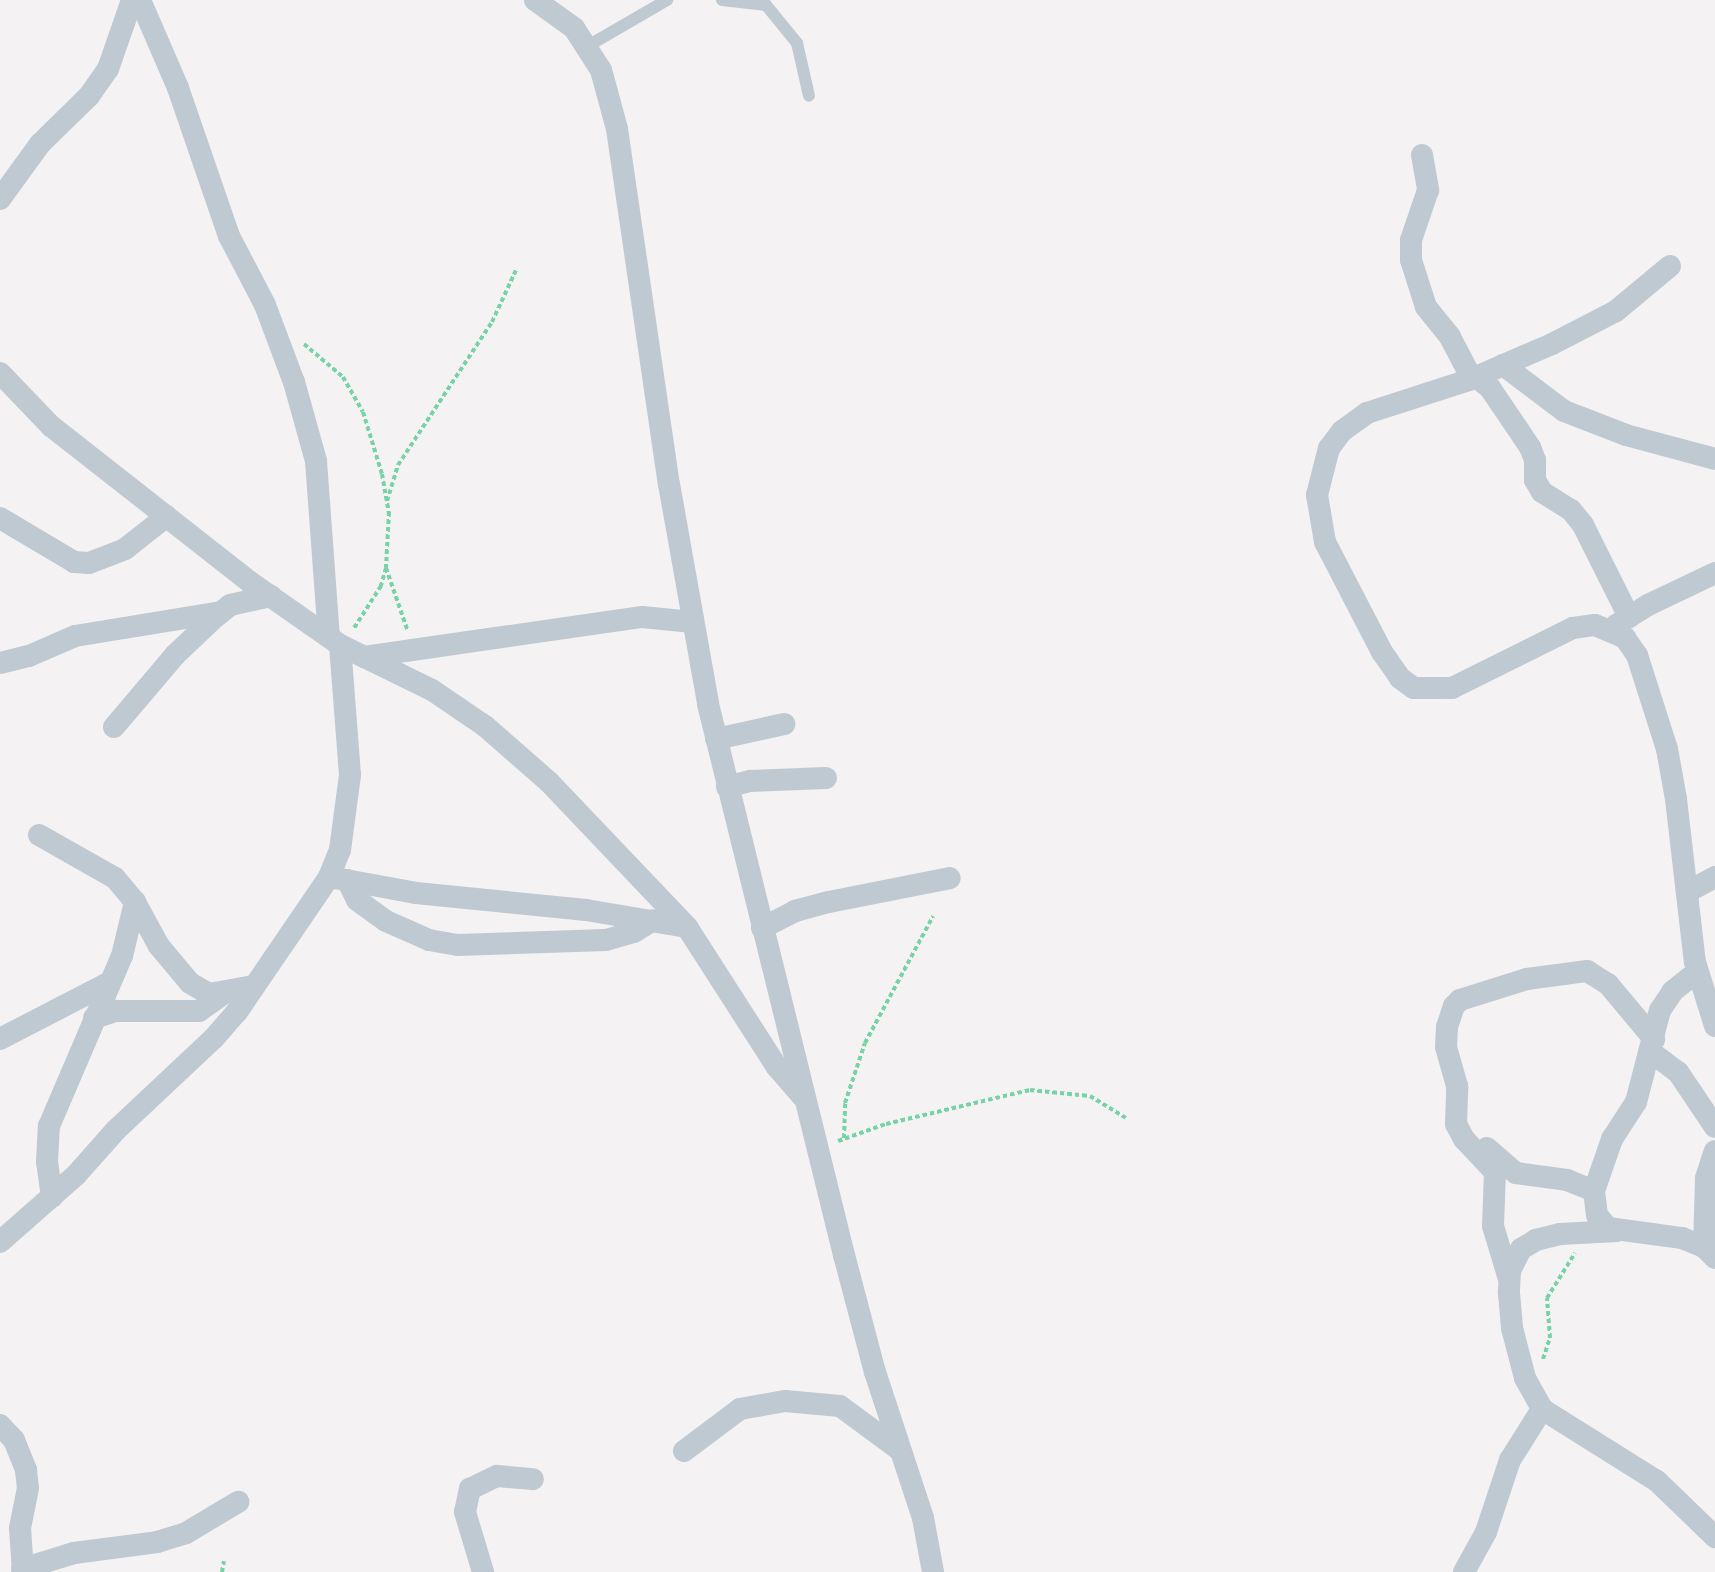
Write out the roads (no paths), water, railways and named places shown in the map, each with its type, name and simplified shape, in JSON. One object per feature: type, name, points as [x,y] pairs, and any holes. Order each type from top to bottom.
[{"type":"street","points":[[0,199],[40,144],[89,96],[108,69],[132,0]]},
{"type":"street","points":[[0,1242],[52,1197],[214,1038],[237,1012],[253,986],[338,879],[350,775],[344,646],[316,460],[294,382],[265,305],[229,236],[178,88],[140,0]]},
{"type":"street","points":[[542,1],[574,28],[601,70],[617,129],[693,622],[716,739],[875,1372],[923,1518],[933,1572]]},
{"type":"street","points":[[1422,155],[1428,190],[1411,240],[1411,260],[1426,307],[1450,337],[1474,378],[1490,388],[1530,447],[1535,460],[1535,480],[1542,492],[1571,510],[1583,525],[1625,638],[1636,655],[1667,749],[1697,972],[1715,1026]]},
{"type":"street","points":[[1670,266],[1616,311],[1474,378],[1367,413],[1342,431],[1329,448],[1317,495],[1325,542],[1382,652],[1400,678],[1414,688],[1452,688],[1573,628],[1620,623],[1715,573]]},
{"type":"street","points":[[1503,365],[1572,415],[1626,435],[1715,459]]},
{"type":"street","points":[[0,373],[51,426],[271,596],[344,646],[432,690],[485,726],[582,814],[687,927],[777,1067],[806,1100]]},
{"type":"street","points":[[0,518],[74,562],[88,563],[125,549],[167,516]]},
{"type":"street","points":[[114,727],[175,655],[221,612],[241,601],[271,596]]},
{"type":"street","points":[[0,663],[30,656],[75,636],[221,612]]},
{"type":"street","points":[[344,646],[415,650],[642,617],[693,622]]},
{"type":"street","points":[[716,739],[784,724]]},
{"type":"street","points":[[727,787],[750,781],[826,778]]},
{"type":"street","points":[[39,835],[115,878],[135,902],[159,946],[190,983],[209,994],[253,986]]},
{"type":"street","points":[[1688,892],[1715,877]]},
{"type":"street","points":[[762,928],[795,911],[859,894],[950,878]]},
{"type":"street","points":[[338,879],[357,900],[386,921],[429,940],[458,945],[606,940],[634,932],[653,920]]},
{"type":"street","points":[[338,879],[491,903],[586,910],[687,927]]},
{"type":"street","points":[[52,1197],[47,1162],[49,1126],[94,1018],[123,956],[135,902]]},
{"type":"street","points":[[1715,1127],[1678,1072],[1653,1046],[1608,984],[1587,971],[1527,979],[1460,1000],[1449,1015],[1446,1047],[1457,1086],[1456,1124],[1466,1141],[1495,1172],[1493,1226],[1509,1279],[1512,1328],[1538,1403],[1657,1481],[1715,1537]]},
{"type":"street","points":[[1617,1231],[1608,1228],[1597,1215],[1594,1191],[1612,1139],[1636,1102],[1653,1046],[1659,1010],[1673,991],[1697,972]]},
{"type":"street","points":[[0,1039],[110,982]]},
{"type":"street","points":[[94,1018],[116,1011],[198,1011],[226,992]]},
{"type":"street","points":[[1466,1141],[1485,1147],[1516,1173],[1578,1182],[1594,1191]]},
{"type":"street","points":[[1509,1279],[1521,1249],[1536,1240],[1583,1233],[1617,1231],[1682,1238],[1709,1252],[1706,1178],[1715,1151]]},
{"type":"street","points":[[684,1450],[740,1409],[785,1401],[840,1406],[900,1450]]},
{"type":"street","points":[[1464,1572],[1486,1532],[1510,1460],[1538,1403]]},
{"type":"street","points":[[0,1425],[18,1447],[26,1470],[28,1488],[20,1528],[22,1571],[74,1553],[157,1542],[186,1533],[238,1502]]},
{"type":"street","points":[[483,1572],[465,1512],[470,1489],[497,1476],[533,1479]]},
{"type":"lane","points":[[586,47],[667,0]]},
{"type":"lane","points":[[723,0],[766,5],[797,43],[809,96]]}]
